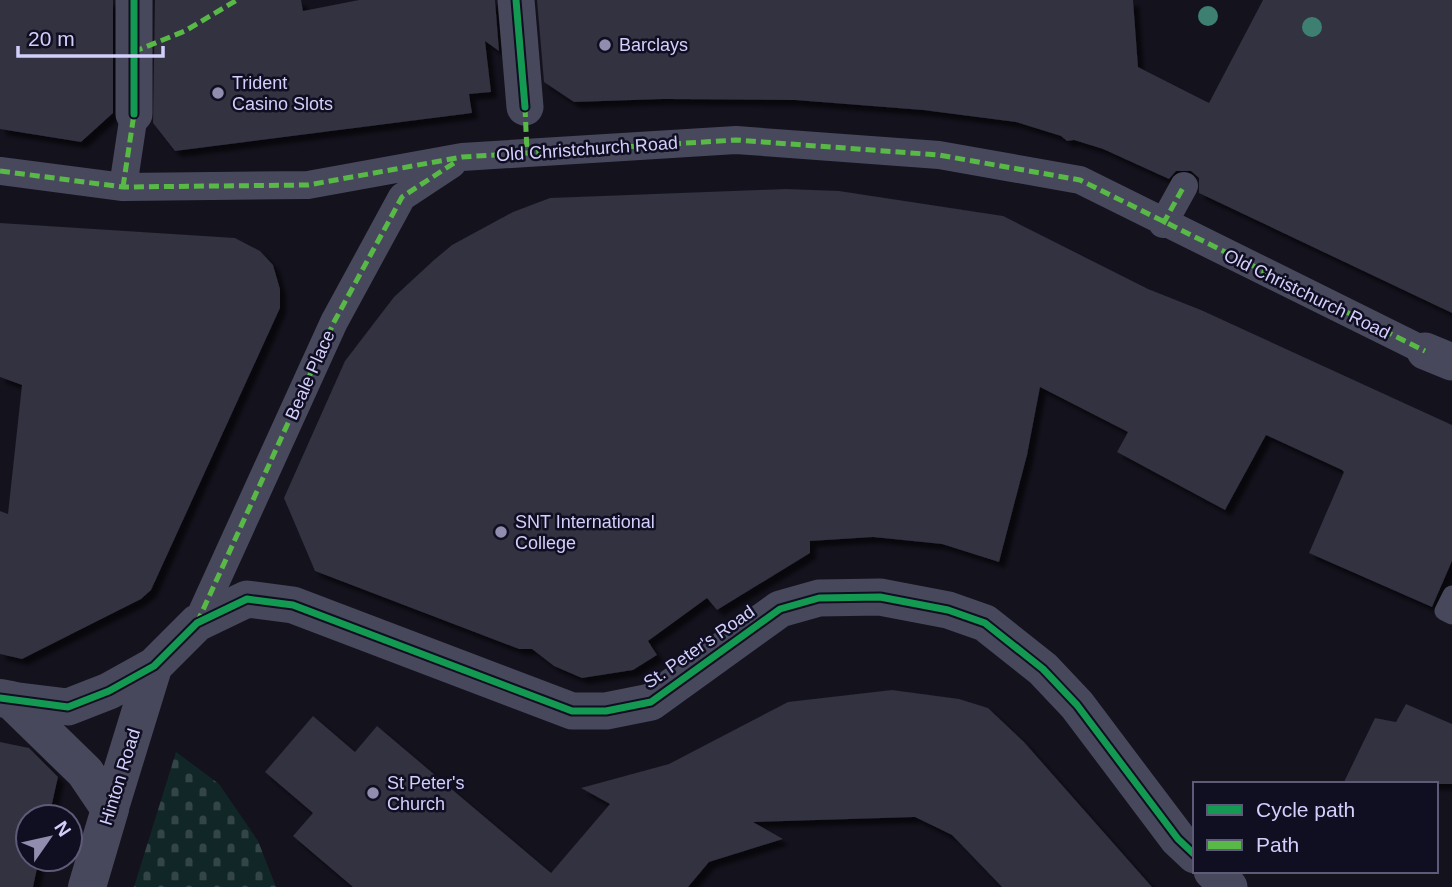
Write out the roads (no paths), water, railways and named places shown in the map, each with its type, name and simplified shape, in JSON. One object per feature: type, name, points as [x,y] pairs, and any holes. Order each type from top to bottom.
[{"type":"street","points":[[123,187],[134,114],[134,0]]},
{"type":"street","points":[[516,0],[527,153]]},
{"type":"street","name":"Old Christchurch Road","points":[[0,171],[123,187],[308,186],[463,157],[736,140],[939,155],[1080,180],[1163,224],[1438,356]]},
{"type":"street","name":"Beale Place","points":[[197,623],[334,322],[402,197],[463,157]]},
{"type":"street","points":[[1163,224],[1184,186]]},
{"type":"street","name":"St. Peter's Road","points":[[153,666],[197,623],[247,599],[293,604],[572,711],[606,711],[651,702],[779,609],[819,598],[880,597],[948,610],[985,623],[1043,669],[1077,705],[1178,839],[1193,853]]},
{"type":"street","points":[[6,699],[68,707],[109,691],[153,666]]},
{"type":"street","name":"Hinton Road","points":[[86,887],[153,666]]},
{"type":"street","points":[[6,699],[85,772],[110,809]]},
{"type":"street","points":[[1214,873],[1229,887]]},
{"type":"lane","points":[[1452,595],[1444,611],[1452,615]]},
{"type":"place","name":"Barclays","points":[[605,45]]},
{"type":"place","name":"Trident Casino Slots","points":[[218,93]]},
{"type":"place","name":"SNT International College","points":[[501,532]]},
{"type":"place","name":"St Peter's Church","points":[[373,793]]}]
